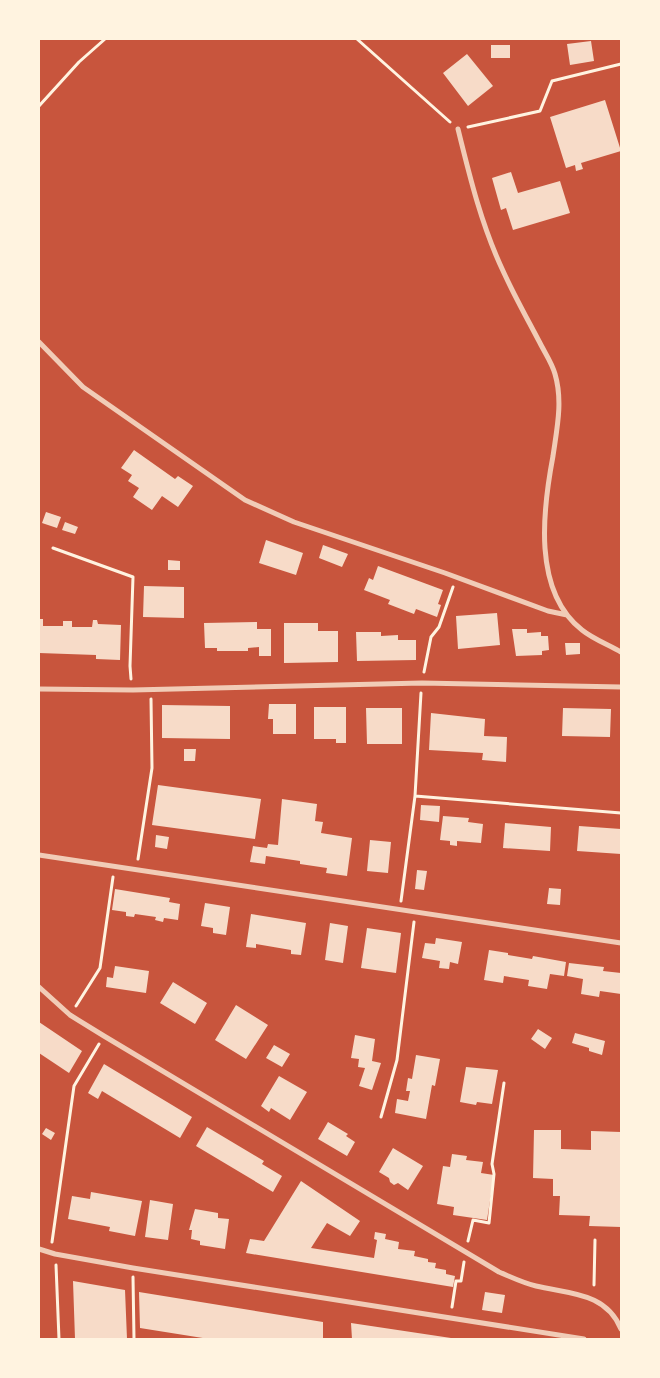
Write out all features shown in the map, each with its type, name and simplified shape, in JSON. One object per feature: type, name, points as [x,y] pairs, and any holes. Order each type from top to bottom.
[{"type":"street","points":[[458,129],[477,206],[503,272],[555,372],[559,396],[559,414],[544,508],[544,535],[552,583],[559,602],[567,615],[582,630],[621,652]]},
{"type":"street","points":[[39,342],[83,387],[245,500],[294,522],[456,577],[548,612],[567,615]]},
{"type":"street","points":[[39,689],[422,683],[621,686]]},
{"type":"street","points":[[39,855],[621,943]]},
{"type":"street","points":[[39,987],[70,1015],[499,1272],[534,1286],[595,1298],[617,1318],[621,1329]]},
{"type":"street","points":[[39,1249],[55,1254],[133,1268],[584,1339]]},
{"type":"path","points":[[39,106],[79,62],[105,39]]},
{"type":"path","points":[[358,39],[458,129],[540,111],[552,81],[621,64]]},
{"type":"path","points":[[54,548],[133,576],[130,666]]},
{"type":"path","points":[[400,909],[415,796],[422,683],[431,637],[439,627],[456,577]]},
{"type":"path","points":[[136,870],[152,768],[151,688]]},
{"type":"path","points":[[415,796],[621,813]]},
{"type":"path","points":[[70,1015],[100,968],[114,867]]},
{"type":"path","points":[[381,1117],[397,1060],[416,911]]},
{"type":"path","points":[[51,1239],[74,1086],[104,1036]]},
{"type":"path","points":[[466,1252],[473,1220],[489,1223],[494,1174],[492,1164],[504,1083]]},
{"type":"path","points":[[594,1285],[595,1240]]},
{"type":"path","points":[[55,1254],[59,1339]]},
{"type":"path","points":[[133,1268],[134,1339]]},
{"type":"path","points":[[450,1317],[456,1280],[461,1281],[463,1270]]},
{"type":"building","points":[[591,41],[594,61],[570,65],[567,44]]},
{"type":"building","points":[[491,45],[510,45],[510,58],[491,58]]},
{"type":"building","points":[[467,54],[493,86],[468,106],[443,73]]},
{"type":"building","points":[[605,100],[621,151],[581,163],[583,169],[576,171],[575,165],[566,168],[550,117]]},
{"type":"building","points":[[511,172],[518,193],[560,181],[570,213],[513,230],[506,208],[501,210],[492,178]]},
{"type":"building","points":[[134,450],[175,479],[178,476],[193,486],[178,507],[162,496],[152,510],[133,497],[139,488],[128,481],[132,475],[121,468]]},
{"type":"building","points":[[46,512],[61,517],[57,528],[42,523]]},
{"type":"building","points":[[65,522],[78,527],[75,534],[62,530]]},
{"type":"building","points":[[266,540],[303,553],[296,575],[259,563]]},
{"type":"building","points":[[323,545],[348,554],[342,567],[319,558]]},
{"type":"building","points":[[168,560],[180,561],[180,570],[168,570]]},
{"type":"building","points":[[378,566],[443,590],[438,604],[441,605],[437,617],[416,609],[414,614],[388,604],[390,600],[364,590],[369,578],[373,580]]},
{"type":"building","points":[[144,586],[184,587],[184,618],[143,617]]},
{"type":"building","points":[[497,613],[500,645],[458,649],[456,616]]},
{"type":"building","points":[[39,619],[43,619],[43,626],[63,626],[63,621],[72,621],[72,627],[92,627],[93,620],[97,620],[98,624],[121,625],[120,660],[96,659],[96,655],[39,653]]},
{"type":"building","points":[[257,622],[257,629],[271,629],[271,656],[259,656],[259,647],[248,648],[248,651],[217,651],[217,648],[205,648],[204,623]]},
{"type":"building","points":[[284,623],[318,623],[318,631],[338,631],[338,662],[284,663]]},
{"type":"building","points":[[512,629],[527,629],[527,633],[541,632],[541,636],[548,636],[549,650],[542,651],[542,655],[516,656]]},
{"type":"building","points":[[356,632],[381,632],[381,636],[398,635],[398,640],[416,640],[416,660],[357,661]]},
{"type":"building","points":[[565,643],[580,643],[580,654],[566,655]]},
{"type":"building","points":[[269,704],[296,704],[296,734],[273,734],[273,719],[268,719]]},
{"type":"building","points":[[162,705],[230,706],[230,739],[162,738]]},
{"type":"building","points":[[314,707],[346,707],[346,743],[336,743],[336,739],[314,739]]},
{"type":"building","points":[[366,708],[402,708],[402,744],[367,744]]},
{"type":"building","points":[[563,708],[611,709],[610,737],[562,736]]},
{"type":"building","points":[[431,713],[485,719],[484,736],[507,737],[506,762],[482,760],[483,753],[429,750]]},
{"type":"building","points":[[184,749],[196,749],[195,761],[184,761]]},
{"type":"building","points":[[158,785],[261,799],[255,839],[152,825]]},
{"type":"building","points":[[282,799],[317,804],[315,821],[323,822],[321,833],[352,838],[347,876],[326,873],[327,868],[300,864],[300,861],[266,856],[265,864],[250,862],[253,846],[267,848],[268,844],[278,845]]},
{"type":"building","points":[[421,805],[440,806],[439,822],[420,820]]},
{"type":"building","points":[[443,816],[469,818],[468,822],[483,824],[481,843],[457,841],[457,846],[450,845],[450,841],[440,840]]},
{"type":"building","points":[[505,823],[551,827],[550,851],[503,848]]},
{"type":"building","points":[[579,826],[621,829],[621,854],[577,851]]},
{"type":"building","points":[[156,835],[169,837],[167,849],[155,847]]},
{"type":"building","points":[[370,840],[391,842],[388,873],[367,871]]},
{"type":"building","points":[[417,870],[427,871],[424,890],[415,889]]},
{"type":"building","points":[[549,888],[561,889],[560,905],[547,904]]},
{"type":"building","points":[[115,889],[170,898],[169,902],[180,904],[178,920],[164,918],[163,922],[155,920],[156,917],[135,914],[134,917],[126,916],[126,912],[112,910]]},
{"type":"building","points":[[205,903],[230,907],[226,935],[213,933],[213,928],[201,926]]},
{"type":"building","points":[[251,914],[306,923],[301,955],[291,954],[291,950],[256,944],[256,948],[246,947]]},
{"type":"building","points":[[330,923],[348,926],[343,963],[325,960]]},
{"type":"building","points":[[367,928],[401,933],[396,973],[361,968]]},
{"type":"building","points":[[436,938],[462,942],[458,964],[450,962],[449,969],[439,968],[440,961],[422,958],[425,943],[435,944]]},
{"type":"building","points":[[489,950],[532,959],[533,956],[566,962],[564,976],[550,974],[547,989],[528,986],[529,980],[504,976],[503,983],[484,980]]},
{"type":"building","points":[[569,963],[604,967],[603,971],[621,973],[621,994],[600,991],[599,997],[581,994],[583,979],[567,976]]},
{"type":"building","points":[[115,966],[149,971],[146,993],[106,987],[107,977],[113,978]]},
{"type":"building","points":[[173,982],[207,1003],[195,1024],[160,1003]]},
{"type":"building","points":[[236,1005],[268,1025],[246,1059],[215,1040]]},
{"type":"building","points":[[39,1022],[82,1051],[69,1073],[39,1053]]},
{"type":"building","points":[[538,1029],[552,1038],[545,1049],[531,1039]]},
{"type":"building","points":[[575,1033],[605,1041],[602,1055],[589,1051],[589,1048],[572,1043]]},
{"type":"building","points":[[355,1035],[375,1039],[372,1061],[381,1063],[372,1090],[359,1086],[365,1068],[358,1067],[359,1059],[351,1058]]},
{"type":"building","points":[[274,1045],[290,1054],[282,1067],[266,1058]]},
{"type":"building","points":[[416,1055],[440,1059],[435,1086],[432,1085],[426,1119],[395,1113],[397,1099],[408,1101],[410,1091],[406,1091],[408,1078],[412,1079]]},
{"type":"building","points":[[104,1064],[192,1117],[180,1138],[102,1091],[98,1099],[88,1093]]},
{"type":"building","points":[[466,1067],[498,1070],[492,1104],[477,1102],[476,1105],[460,1102]]},
{"type":"building","points":[[279,1076],[307,1092],[290,1120],[271,1108],[269,1112],[261,1106]]},
{"type":"building","points":[[328,1122],[348,1134],[346,1136],[355,1142],[347,1156],[318,1139]]},
{"type":"building","points":[[207,1127],[264,1161],[262,1164],[282,1176],[273,1192],[196,1146]]},
{"type":"building","points":[[46,1128],[55,1133],[51,1140],[42,1134]]},
{"type":"building","points":[[534,1130],[561,1130],[561,1149],[591,1150],[591,1131],[621,1132],[621,1227],[589,1226],[590,1216],[559,1215],[560,1196],[553,1196],[553,1179],[533,1178]]},
{"type":"building","points":[[393,1148],[423,1166],[408,1190],[398,1183],[394,1185],[390,1182],[389,1178],[379,1172]]},
{"type":"building","points":[[452,1154],[467,1156],[466,1160],[483,1162],[481,1173],[494,1175],[487,1220],[453,1215],[454,1207],[437,1204],[443,1166],[450,1167]]},
{"type":"building","points":[[301,1181],[360,1221],[350,1236],[327,1223],[311,1248],[374,1258],[377,1240],[374,1239],[375,1232],[386,1234],[385,1239],[399,1242],[398,1249],[415,1251],[414,1256],[428,1259],[428,1262],[436,1263],[435,1268],[446,1270],[446,1274],[455,1276],[453,1287],[246,1253],[250,1239],[264,1241]]},
{"type":"building","points":[[91,1192],[142,1201],[135,1236],[109,1231],[110,1227],[68,1219],[72,1196],[90,1199]]},
{"type":"building","points":[[150,1200],[173,1204],[168,1240],[145,1237]]},
{"type":"building","points":[[195,1209],[218,1213],[218,1218],[229,1219],[225,1249],[200,1245],[200,1241],[191,1239],[192,1230],[189,1230]]},
{"type":"building","points":[[73,1281],[125,1290],[127,1339],[75,1339]]},
{"type":"building","points":[[139,1292],[323,1322],[323,1339],[209,1339],[140,1328]]},
{"type":"building","points":[[485,1292],[505,1295],[502,1313],[482,1310]]},
{"type":"building","points":[[351,1323],[451,1338],[352,1339]]}]
